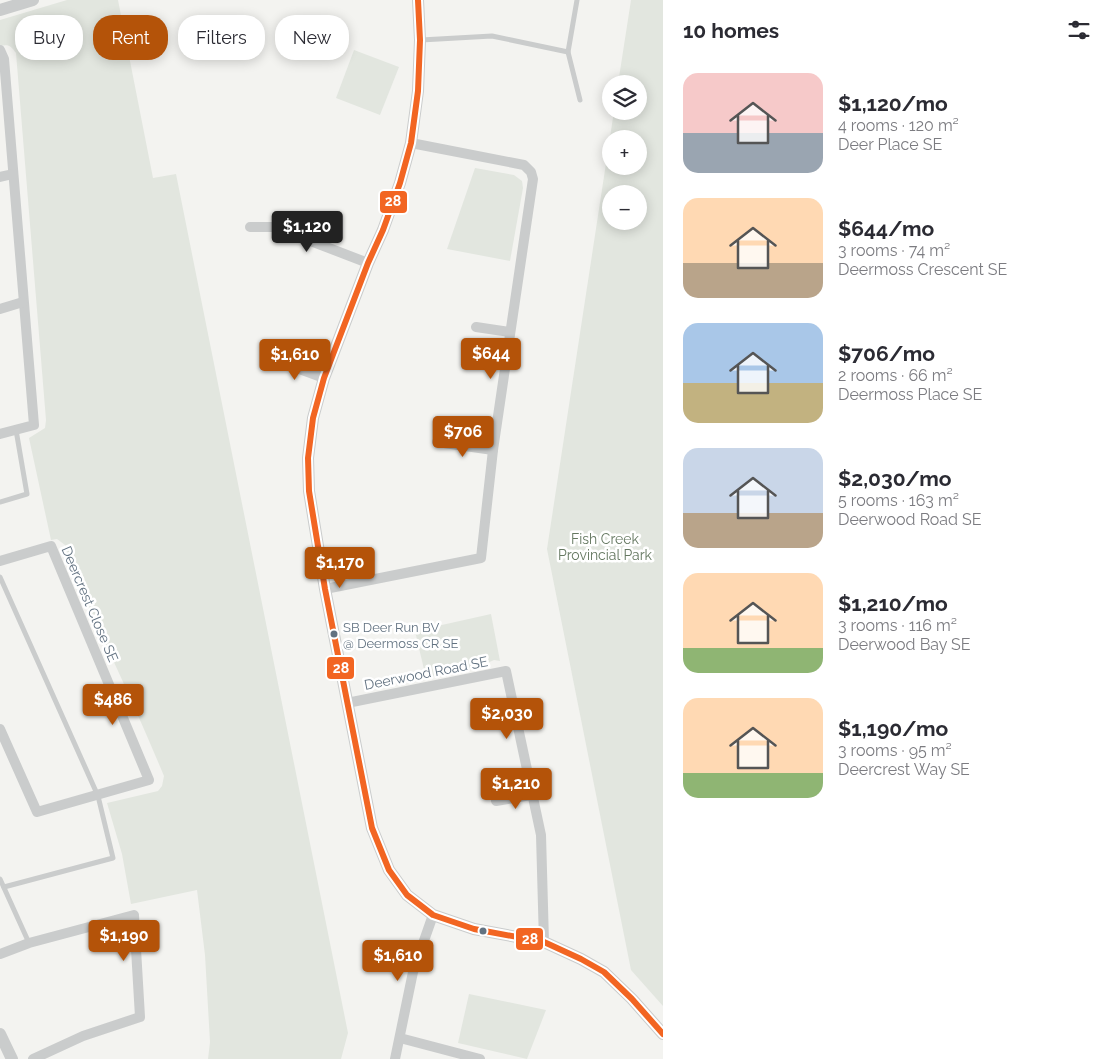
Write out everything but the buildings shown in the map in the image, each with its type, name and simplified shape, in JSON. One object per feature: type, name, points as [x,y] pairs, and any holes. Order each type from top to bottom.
[{"type":"street","points":[[0,10],[33,0]]},
{"type":"street","points":[[418,0],[420,40],[418,92],[411,144],[400,183],[383,230],[368,263],[324,378],[313,418],[308,458],[309,491],[347,703],[372,828],[389,870],[407,895],[433,914],[474,929],[544,942],[581,959],[604,972],[663,1034]]},
{"type":"street","points":[[0,50],[4,59],[34,425],[0,434]]},
{"type":"street","points":[[326,589],[481,558],[493,450],[534,180],[531,172],[524,165],[411,144]]},
{"type":"street","points":[[0,178],[13,174]]},
{"type":"street","points":[[250,227],[274,227],[368,263]]},
{"type":"street","points":[[0,309],[23,302]]},
{"type":"street","points":[[476,327],[510,332]]},
{"type":"street","points":[[275,360],[324,378]]},
{"type":"street","points":[[437,442],[493,450]]},
{"type":"street","name":"Deercrest Close SE","points":[[0,561],[51,546],[149,780],[37,812],[0,729]]},
{"type":"street","name":"Deerwood Road SE","points":[[347,703],[506,671],[541,835],[544,942]]},
{"type":"street","points":[[496,801],[531,795]]},
{"type":"street","points":[[395,1059],[413,972],[433,914]]},
{"type":"street","points":[[0,954],[29,942],[134,915],[140,1018],[83,1036],[33,1059]]},
{"type":"street","points":[[0,1034],[12,1059]]},
{"type":"street","points":[[400,1038],[480,1059]]},
{"type":"lane","points":[[577,0],[568,52],[580,100]]},
{"type":"lane","points":[[420,40],[492,36],[568,52]]},
{"type":"lane","points":[[0,502],[27,494],[16,430]]},
{"type":"lane","points":[[0,576],[98,796],[113,858],[4,887]]},
{"type":"lane","points":[[0,879],[29,942]]},
{"type":"green space","points":[[67,0],[118,0],[121,15],[93,15],[93,60],[130,60],[153,178],[176,174],[348,1033],[341,1059],[208,1059],[210,1042],[205,955],[197,890],[131,904],[122,854],[107,803],[158,791],[162,786],[164,776],[122,679],[77,584],[65,545],[57,539],[51,540],[29,438],[45,428],[46,420],[17,60],[83,60],[83,15],[17,15]]},
{"type":"green space","name":"Fish Creek Provincial Park","points":[[631,0],[663,0],[663,1006],[631,970],[547,549],[602,189],[602,230],[647,230],[647,185],[603,185],[604,175],[647,175],[647,130],[611,130],[613,120],[647,120],[647,75],[619,75]]},
{"type":"green space","points":[[15,16],[15,52],[10,46],[0,46],[0,20]]},
{"type":"green space","points":[[354,50],[399,67],[380,115],[336,98]]},
{"type":"green space","points":[[475,168],[514,175],[522,181],[523,188],[510,261],[447,249]]},
{"type":"green space","points":[[491,614],[500,661],[494,660],[474,669],[426,678],[415,631]]},
{"type":"green space","points":[[469,994],[546,1010],[527,1059],[458,1043]]},
{"type":"transit line","name":"28","points":[[418,0],[420,40],[418,91],[411,143],[400,183],[383,230],[368,263],[324,378],[313,418],[308,458],[309,491],[325,589],[372,828],[389,870],[407,895],[433,915],[474,929],[544,942],[581,959],[604,972],[632,999],[663,1034]]},
{"type":"place","name":"SB Deer Run BV @ Deermoss CR SE","points":[[334,634]]}]
